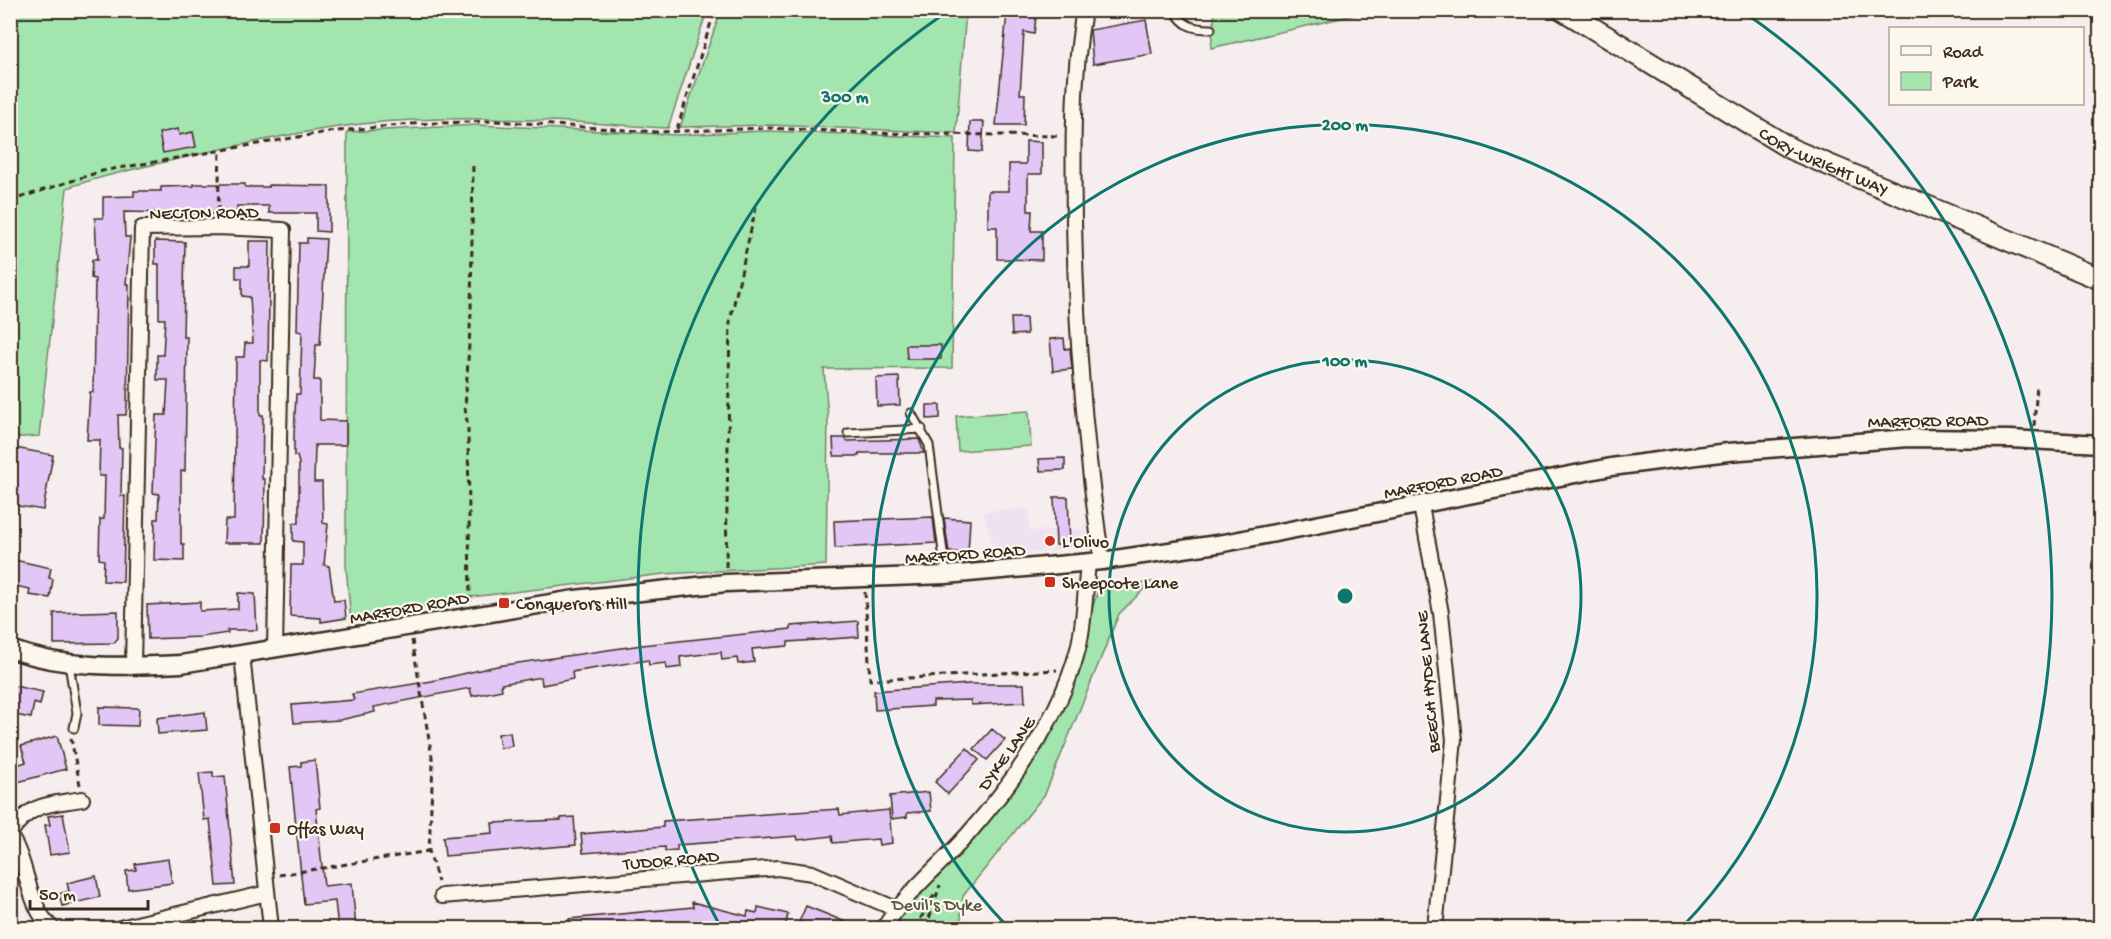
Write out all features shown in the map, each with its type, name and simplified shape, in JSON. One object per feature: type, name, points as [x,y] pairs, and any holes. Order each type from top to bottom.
[{"type":"main road","name":"CORY-WRIGHT WAY","points":[[1563,10],[1791,149],[2100,279]]},
{"type":"street","points":[[1084,10],[1072,136],[1076,327],[1095,562]]},
{"type":"street","name":"NECTON ROAD","points":[[133,666],[142,228],[217,227],[283,230],[275,649]]},
{"type":"street","name":"MARFORD ROAD","points":[[10,649],[69,664],[133,666],[181,664],[575,599],[726,583],[946,575],[1095,562],[1224,543],[1611,467],[1728,452],[1909,438],[2034,440],[2100,444]]},
{"type":"street","name":"BEECH HYDE LANE","points":[[1421,506],[1441,613],[1454,740],[1435,928]]},
{"type":"street","name":"DYKE LANE","points":[[884,928],[896,909],[968,833],[994,801],[1052,719],[1079,639],[1095,562]]},
{"type":"street","points":[[242,655],[271,928]]},
{"type":"street","points":[[52,928],[34,901],[17,847],[10,834],[20,818],[35,807],[82,799]]},
{"type":"street","name":"TUDOR ROAD","points":[[442,896],[778,868],[812,873],[896,909]]},
{"type":"street","points":[[120,928],[267,893]]},
{"type":"lane","points":[[1173,10],[1181,22],[1188,27],[1211,29]]},
{"type":"lane","points":[[911,413],[922,429],[931,455],[946,575]]},
{"type":"lane","points":[[848,433],[922,429]]},
{"type":"lane","points":[[69,664],[77,713],[74,728]]},
{"type":"path","points":[[677,129],[714,10]]},
{"type":"path","points":[[10,201],[102,171],[327,132],[412,124],[494,121],[657,132],[677,129],[769,128],[909,134],[1072,136]]},
{"type":"path","points":[[217,227],[220,151]]},
{"type":"path","points":[[471,616],[468,428],[465,408],[471,313],[473,164]]},
{"type":"path","points":[[726,583],[730,321],[757,202]]},
{"type":"path","points":[[2034,440],[2037,385]]},
{"type":"path","points":[[864,578],[870,680],[1070,669]]},
{"type":"path","points":[[410,627],[433,763],[429,851],[442,896]]},
{"type":"path","points":[[74,728],[71,736],[82,799]]},
{"type":"path","points":[[266,877],[429,851]]},
{"type":"path","points":[[915,928],[941,882],[926,928]]},
{"type":"shaded area","points":[[1028,509],[1030,531],[1081,529],[1086,522],[1086,533],[1076,545],[1067,549],[997,557],[983,511]]},
{"type":"green space","points":[[11,11],[707,11],[668,128],[510,119],[385,122],[299,133],[242,144],[126,171],[67,188],[39,436],[11,438]]},
{"type":"green space","points":[[721,11],[966,11],[956,133],[770,125],[680,127]]},
{"type":"green space","points":[[1215,11],[1372,11],[1211,48]]},
{"type":"green space","points":[[479,125],[677,135],[765,131],[955,138],[952,368],[824,369],[828,417],[826,565],[664,574],[471,597],[351,622],[346,566],[347,132]]},
{"type":"green space","points":[[1029,411],[1031,446],[958,451],[956,416]]},
{"type":"green space","name":"Devil's Dyke","points":[[1151,582],[1119,614],[1045,794],[963,896],[960,928],[891,928],[907,900],[1057,716],[1098,591]]},
{"type":"building","points":[[1007,13],[1036,17],[1034,34],[1024,32],[1020,94],[1025,94],[1024,125],[996,125]]},
{"type":"building","points":[[1146,20],[1152,54],[1093,64],[1090,30]]},
{"type":"building","points":[[970,122],[984,122],[982,152],[969,151]]},
{"type":"building","points":[[178,129],[179,135],[193,132],[196,147],[163,153],[159,133]]},
{"type":"building","points":[[1026,141],[1042,142],[1042,174],[1028,174],[1028,211],[1032,211],[1031,231],[1042,231],[1042,260],[997,259],[997,227],[988,227],[988,191],[1009,191],[1009,164],[1026,164]]},
{"type":"building","points":[[194,184],[245,184],[245,187],[329,186],[329,232],[316,231],[316,213],[269,213],[269,206],[237,206],[237,212],[217,211],[217,214],[124,212],[125,237],[130,237],[126,284],[129,284],[127,405],[126,415],[118,415],[119,448],[122,448],[121,496],[125,496],[123,582],[103,581],[104,560],[99,559],[100,519],[104,519],[105,476],[99,476],[100,440],[87,440],[90,392],[93,392],[95,279],[91,278],[92,260],[97,260],[95,218],[103,218],[103,197],[134,196],[134,191],[161,191],[161,187],[194,186]]},
{"type":"building","points":[[307,238],[326,239],[320,345],[316,345],[314,380],[320,380],[320,420],[346,421],[346,445],[315,445],[314,482],[322,482],[323,523],[328,524],[324,565],[329,566],[334,601],[344,600],[346,618],[321,622],[321,618],[290,616],[291,565],[303,565],[303,542],[293,541],[293,523],[299,523],[299,463],[297,456],[294,456],[294,436],[296,394],[300,394],[302,332],[297,331],[299,243],[307,243]]},
{"type":"building","points":[[155,241],[185,242],[183,337],[187,337],[185,471],[181,471],[181,544],[184,544],[184,561],[154,560],[155,519],[158,519],[159,494],[153,493],[156,415],[166,415],[168,380],[157,380],[157,355],[163,355],[165,319],[159,319],[159,264],[155,264]]},
{"type":"building","points":[[249,241],[270,241],[268,361],[260,360],[260,415],[263,415],[262,479],[265,479],[264,543],[224,543],[225,520],[234,520],[236,357],[244,357],[245,343],[253,343],[250,297],[242,296],[242,278],[236,278],[236,266],[249,266]]},
{"type":"building","points":[[1011,318],[1026,318],[1027,334],[1012,335]]},
{"type":"building","points":[[1064,338],[1065,349],[1070,348],[1072,369],[1053,371],[1050,339]]},
{"type":"building","points":[[906,345],[941,345],[941,359],[907,359]]},
{"type":"building","points":[[899,377],[900,405],[877,406],[876,378]]},
{"type":"building","points":[[927,405],[940,405],[940,418],[927,419]]},
{"type":"building","points":[[833,438],[845,438],[847,441],[919,439],[924,453],[859,453],[859,456],[834,456]]},
{"type":"building","points":[[10,447],[53,455],[43,510],[12,505],[17,475],[10,474]]},
{"type":"building","points":[[1065,458],[1065,470],[1040,471],[1039,459]]},
{"type":"building","points":[[1054,497],[1068,497],[1070,545],[1056,545]]},
{"type":"building","points":[[933,517],[936,543],[835,548],[834,521]]},
{"type":"building","points":[[944,518],[970,520],[968,553],[949,552]]},
{"type":"building","points":[[10,559],[51,568],[49,578],[53,579],[50,598],[29,595],[30,589],[10,585]]},
{"type":"building","points":[[238,593],[255,594],[257,630],[227,630],[228,633],[201,637],[148,639],[147,605],[200,602],[200,611],[238,609]]},
{"type":"building","points":[[118,611],[118,638],[114,643],[54,644],[54,613]]},
{"type":"building","points":[[858,621],[859,637],[788,642],[788,646],[752,649],[754,662],[738,664],[737,658],[722,660],[721,652],[680,657],[681,667],[667,669],[666,663],[649,665],[648,660],[572,672],[573,679],[542,685],[541,677],[501,684],[502,690],[472,696],[470,688],[374,707],[375,712],[340,720],[294,723],[292,705],[354,700],[352,694],[432,681],[497,666],[642,645],[791,629],[791,626]]},
{"type":"building","points":[[969,684],[1024,684],[1025,702],[971,705],[971,700],[933,701],[933,706],[875,710],[874,691]]},
{"type":"building","points":[[10,685],[43,692],[40,705],[34,703],[31,718],[10,714]]},
{"type":"building","points":[[99,707],[139,708],[138,726],[99,725]]},
{"type":"building","points":[[205,712],[207,730],[158,734],[157,718]]},
{"type":"building","points":[[992,729],[1005,740],[987,760],[974,749]]},
{"type":"building","points":[[510,732],[512,746],[500,748],[498,734]]},
{"type":"building","points":[[57,736],[66,769],[10,784],[10,767],[26,762],[21,746]]},
{"type":"building","points":[[967,748],[979,760],[948,794],[935,782]]},
{"type":"building","points":[[315,760],[320,808],[316,809],[324,886],[352,883],[356,928],[338,928],[335,901],[304,904],[290,767],[301,766],[301,762]]},
{"type":"building","points":[[213,772],[213,777],[225,776],[235,885],[217,886],[210,819],[204,820],[199,773]]},
{"type":"building","points":[[929,792],[931,811],[907,813],[907,817],[892,819],[890,796]]},
{"type":"building","points":[[839,809],[840,815],[889,810],[892,843],[879,845],[878,839],[833,843],[832,836],[798,840],[797,836],[677,845],[677,850],[665,851],[665,847],[583,853],[581,834],[663,827],[663,821]]},
{"type":"building","points":[[63,814],[70,852],[50,855],[45,825],[50,825],[48,816]]},
{"type":"building","points":[[574,817],[576,845],[445,856],[443,837],[493,833],[492,823],[561,820],[561,818]]},
{"type":"building","points":[[168,859],[172,883],[128,889],[126,871],[136,870],[135,864]]},
{"type":"building","points":[[96,876],[100,897],[62,906],[59,894],[69,891],[67,883]]},
{"type":"building","points":[[692,902],[747,916],[748,911],[757,913],[758,907],[788,914],[785,928],[717,928],[689,922],[689,928],[569,928],[569,919],[693,907]]},
{"type":"building","points":[[806,906],[860,928],[813,928],[799,922]]},
{"type":"place","name":"L'Olivo","points":[[1050,541]]},
{"type":"place","name":"Sheepcote Lane","points":[[1050,582]]},
{"type":"place","name":"Conquerors Hill","points":[[504,603]]},
{"type":"place","name":"Offas Way","points":[[275,828]]}]
